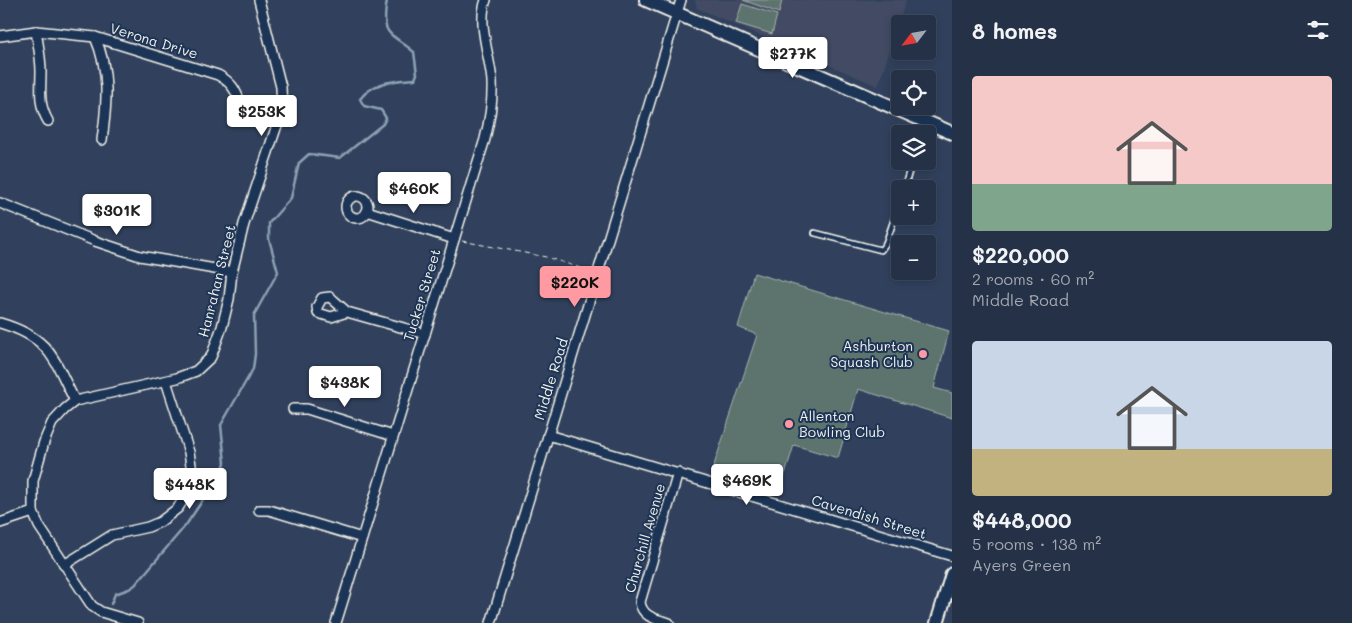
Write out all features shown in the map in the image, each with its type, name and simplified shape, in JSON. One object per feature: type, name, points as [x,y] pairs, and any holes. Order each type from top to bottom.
[{"type":"street","name":"Hanrahan Street","points":[[75,401],[166,381],[196,371],[210,357],[222,327],[230,299],[232,272],[244,224],[282,110],[281,87],[259,0]]},
{"type":"street","name":"Tucker Street","points":[[336,623],[485,138],[491,112],[492,82],[483,18],[486,0]]},
{"type":"street","points":[[646,0],[918,125]]},
{"type":"street","name":"Middle Road","points":[[491,623],[681,0]]},
{"type":"street","name":"Verona Drive","points":[[0,36],[36,31],[95,37],[218,75],[230,82],[250,114],[279,123]]},
{"type":"street","points":[[36,31],[41,72],[39,92],[42,111],[48,121]]},
{"type":"street","points":[[95,37],[106,69],[106,113],[102,140]]},
{"type":"street","points":[[936,130],[952,133]]},
{"type":"street","points":[[0,203],[95,241],[140,256],[232,272]]},
{"type":"street","points":[[367,211],[454,239]]},
{"type":"street","points":[[347,312],[425,334]]},
{"type":"street","points":[[0,323],[35,337],[46,348],[75,401],[52,423],[44,442],[33,481],[33,512],[38,526],[92,606],[104,613],[138,623]]},
{"type":"street","points":[[64,565],[112,535],[160,522],[178,508],[188,492],[192,472],[190,452],[166,381]]},
{"type":"street","points":[[292,408],[307,408],[393,436]]},
{"type":"street","name":"Cavendish Street","points":[[548,435],[952,556]]},
{"type":"street","name":"Churchill Avenue","points":[[669,623],[648,616],[642,610],[640,602],[678,473]]},
{"type":"street","points":[[258,510],[269,510],[362,538]]},
{"type":"street","points":[[0,523],[33,512]]},
{"type":"street","points":[[937,623],[952,574]]},
{"type":"lane","points":[[815,233],[881,250],[886,243],[892,225]]},
{"type":"path","points":[[454,239],[506,251],[546,257],[598,273]]},
{"type":"shaded area","points":[[695,0],[906,0],[901,15],[891,15],[891,46],[878,86],[697,8]]},
{"type":"green space","points":[[743,0],[782,0],[779,13]]},
{"type":"green space","points":[[742,4],[777,15],[772,34],[736,23]]},
{"type":"green space","points":[[754,273],[949,331],[934,388],[952,393],[952,418],[858,389],[838,458],[794,445],[780,490],[712,471],[757,335],[738,327]]},
{"type":"waterway","points":[[111,604],[115,594],[135,585],[186,525],[221,473],[225,463],[221,425],[253,369],[255,354],[254,315],[278,272],[269,239],[269,223],[291,198],[299,163],[309,154],[340,158],[383,124],[386,118],[381,110],[364,106],[360,99],[378,85],[415,79],[417,74],[414,52],[392,36],[386,27],[385,12],[387,0]]},
{"type":"place","name":"Ashburton Squash Club","points":[[923,354]]},
{"type":"place","name":"Allenton Bowling Club","points":[[789,424]]}]
